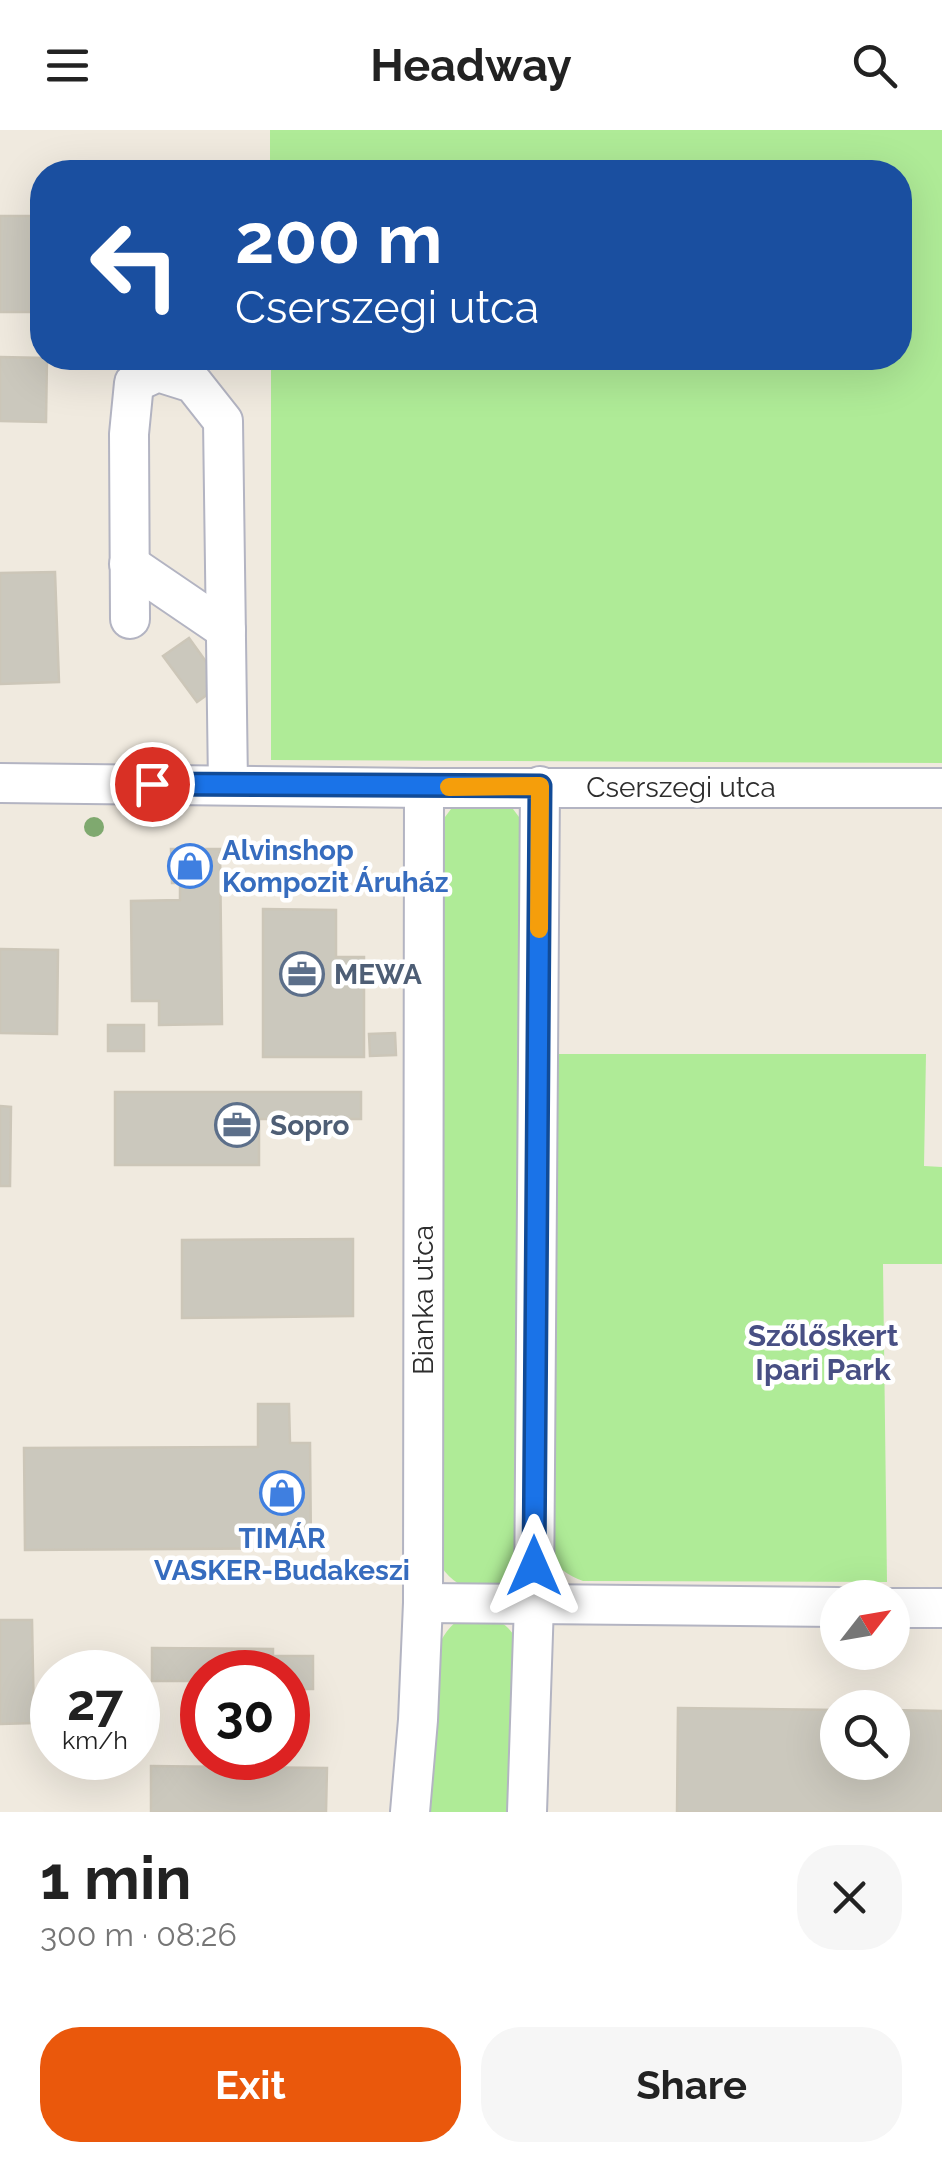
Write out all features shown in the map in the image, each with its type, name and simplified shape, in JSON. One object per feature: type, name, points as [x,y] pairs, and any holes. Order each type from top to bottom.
[{"type":"street","points":[[130,619],[129,434],[134,383],[158,372],[194,384],[223,421],[228,786]]},
{"type":"street","points":[[129,564],[226,630]]},
{"type":"street","name":"Cserszegi utca","points":[[0,783],[942,788]]},
{"type":"street","points":[[527,1812],[534,1604],[540,786]]},
{"type":"street","name":"Bianka utca","points":[[410,1812],[423,1602],[424,788]]},
{"type":"street","points":[[423,1602],[820,1607]]},
{"type":"street","points":[[910,1608],[942,1608]]},
{"type":"green space","points":[[270,130],[942,130],[942,763],[271,760],[271,370],[912,370],[912,160],[270,160]]},
{"type":"green space","points":[[454,805],[510,805],[524,832],[518,1566],[501,1584],[480,1590],[459,1584],[441,1566],[441,832]]},
{"type":"green space","points":[[550,1054],[926,1054],[924,1166],[942,1167],[942,1264],[883,1264],[887,1580],[583,1581],[563,1570],[547,1554]]},
{"type":"green space","points":[[460,1618],[499,1622],[517,1640],[508,1812],[428,1812],[433,1785],[435,1659],[444,1636]]},
{"type":"building","points":[[0,216],[30,216],[30,312],[0,312]]},
{"type":"building","points":[[0,357],[30,358],[30,370],[47,370],[46,422],[0,421]]},
{"type":"building","points":[[55,572],[59,682],[0,684],[0,573]]},
{"type":"building","points":[[189,638],[222,684],[197,702],[163,656]]},
{"type":"building","points":[[171,849],[220,849],[222,1024],[159,1025],[159,1001],[132,1001],[131,901],[180,900],[180,883],[172,883]]},
{"type":"building","points":[[263,909],[336,910],[336,957],[364,957],[364,1057],[263,1057]]},
{"type":"building","points":[[0,949],[58,950],[57,1034],[0,1033]]},
{"type":"building","points":[[108,1025],[144,1025],[144,1051],[108,1051]]},
{"type":"building","points":[[395,1033],[396,1055],[370,1056],[369,1034]]},
{"type":"building","points":[[115,1092],[361,1092],[361,1119],[259,1119],[259,1165],[115,1165]]},
{"type":"building","points":[[0,1106],[11,1107],[10,1186],[0,1186]]},
{"type":"building","points":[[353,1239],[353,1316],[182,1318],[182,1240]]},
{"type":"building","points":[[258,1404],[289,1404],[290,1443],[310,1443],[311,1548],[25,1550],[24,1448],[258,1447]]},
{"type":"building","points":[[0,1620],[32,1620],[30,1723],[0,1724]]},
{"type":"building","points":[[273,1649],[180,1650],[180,1681],[160,1681],[160,1650],[152,1650]]},
{"type":"building","points":[[310,1656],[313,1656],[310,1689]]},
{"type":"building","points":[[678,1708],[820,1710],[820,1780],[910,1780],[910,1710],[942,1711],[942,1812],[677,1812]]},
{"type":"building","points":[[160,1766],[180,1766],[180,1780],[310,1780],[310,1768],[327,1768],[326,1812],[151,1812],[151,1780],[160,1780]]},
{"type":"slow traffic","points":[[449,787],[540,786],[539,929]]},
{"type":"place","name":"Alvinshop Kompozit Áruház","points":[[190,866]]},
{"type":"place","name":"MEWA","points":[[302,974]]},
{"type":"place","name":"Sopro","points":[[237,1125]]},
{"type":"place","name":"TIMÁR VASKER-Budakeszi","points":[[282,1493]]},
{"type":"district","name":"Szőlőskert Ipari Park","points":[[823,1352]]},
{"type":"route","points":[[152,784],[540,786],[534,1566]]}]
